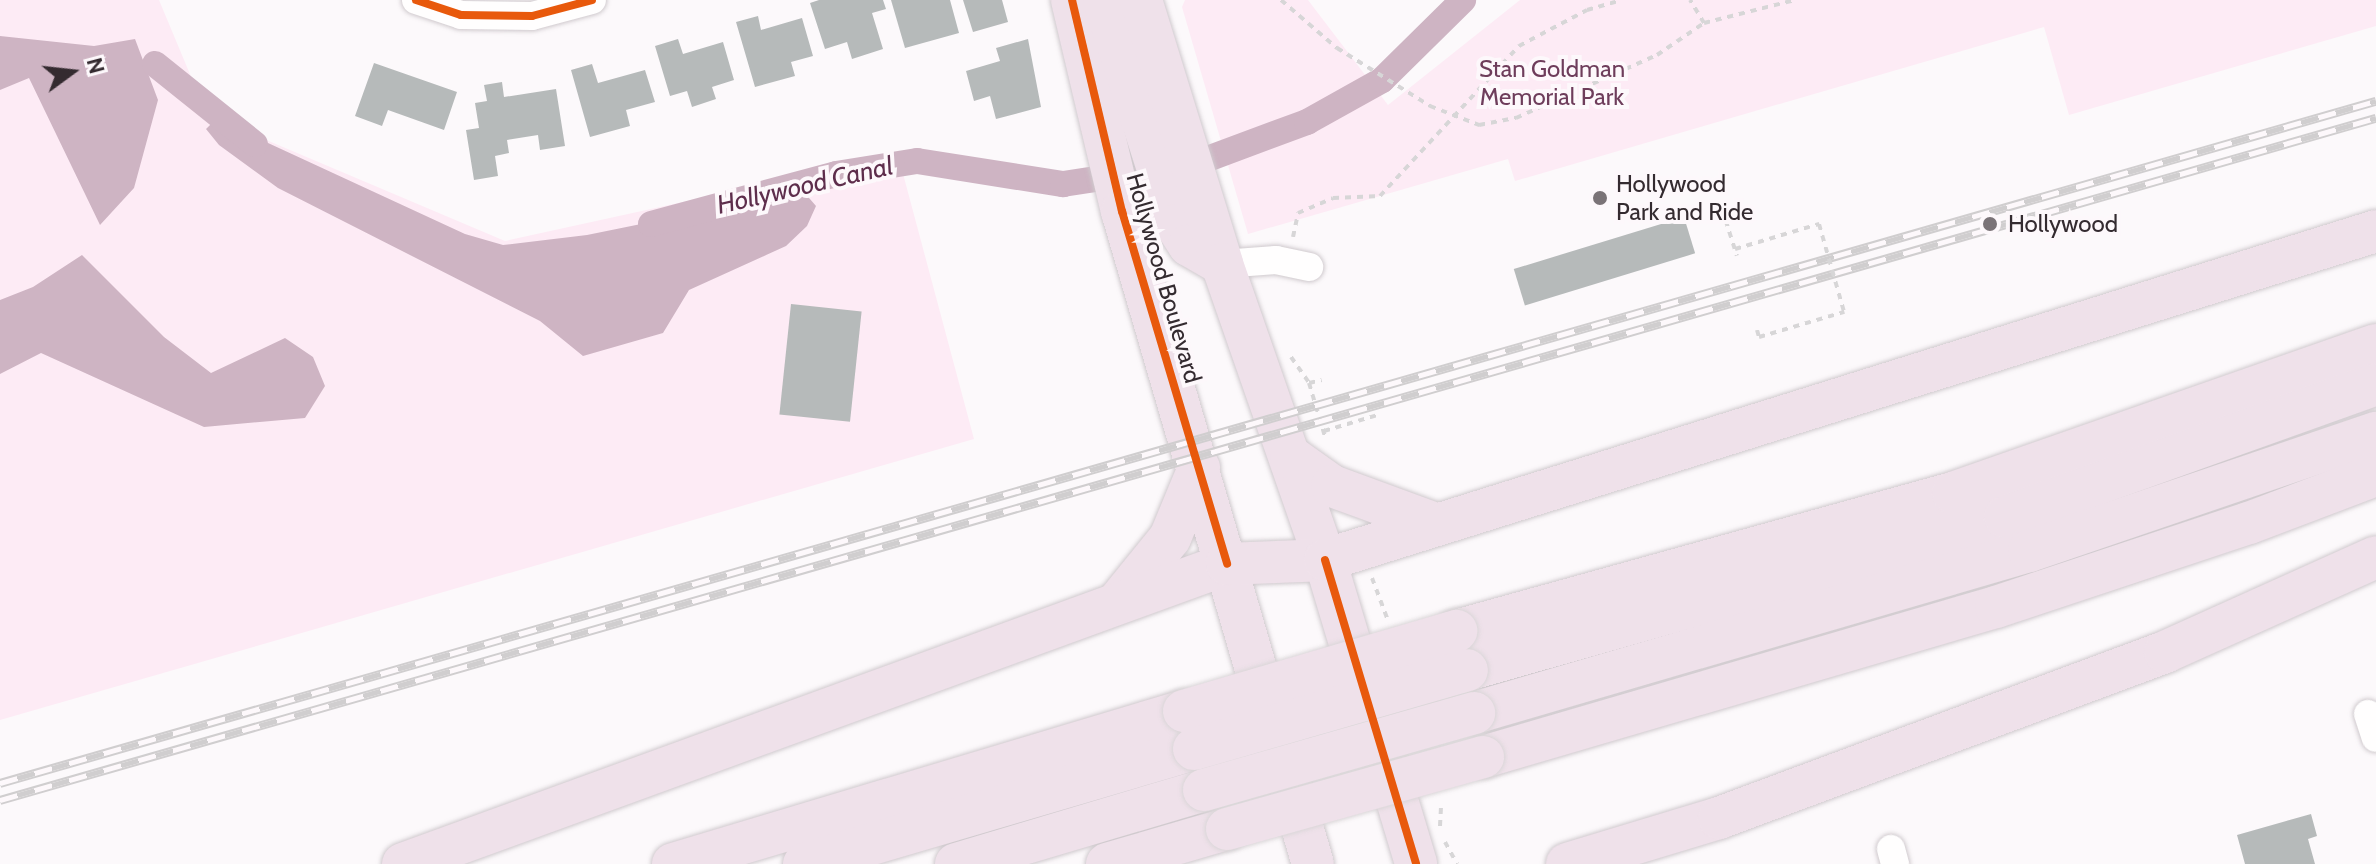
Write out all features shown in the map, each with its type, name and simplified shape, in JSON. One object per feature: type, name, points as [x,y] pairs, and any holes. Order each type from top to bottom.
[{"type":"highway","name":"Hollywood Boulevard","points":[[1072,0],[1122,211],[1313,864]]},
{"type":"highway","points":[[1104,0],[1174,165],[1222,264],[1325,560],[1416,864]]},
{"type":"highway","points":[[1141,0],[1174,165]]},
{"type":"highway","points":[[403,864],[1111,609],[1227,564],[1325,560],[1433,523],[2376,231]]},
{"type":"highway","points":[[673,864],[1189,730],[1462,651],[1953,493],[2376,345]]},
{"type":"highway","points":[[1462,651],[2005,517],[2376,384]]},
{"type":"highway","points":[[956,864],[2029,551],[2376,433]]},
{"type":"highway","points":[[1291,457],[1332,486],[1433,523]]},
{"type":"highway","points":[[1111,609],[1170,538],[1199,468]]},
{"type":"highway","points":[[1107,864],[1996,607],[2249,523],[2376,475]]},
{"type":"highway","points":[[1567,864],[1733,814],[2165,652],[2376,557]]},
{"type":"highway","points":[[804,864],[1189,730]]},
{"type":"street","points":[[416,0],[461,15],[532,16],[592,0]]},
{"type":"street","points":[[1222,264],[1302,265]]},
{"type":"path","points":[[1281,0],[1337,48],[1430,106],[1479,125],[1516,118],[1657,55],[1704,23],[1795,0]]},
{"type":"path","points":[[1302,265],[1292,232],[1298,213],[1333,198],[1380,196],[1519,46],[1587,10],[1621,0]]},
{"type":"path","points":[[1690,0],[1704,23]]},
{"type":"path","points":[[1722,209],[1737,256]]},
{"type":"path","points":[[1735,249],[1819,224],[1844,312],[1759,337],[1757,330]]},
{"type":"path","points":[[1309,383],[1322,380]]},
{"type":"path","points":[[1324,431],[1381,414]]},
{"type":"green space","points":[[0,0],[159,0],[207,115],[505,241],[898,155],[974,439],[0,720]]},
{"type":"green space","name":"Stan Goldman Memorial Park","points":[[1185,0],[1308,0],[1388,105],[1520,0],[2376,0],[2376,26],[2069,115],[2044,27],[1515,181],[1508,159],[1248,234],[1182,7]]},
{"type":"shaded area","points":[[0,36],[94,46],[135,39],[158,100],[134,188],[100,225],[29,78],[0,90]]},
{"type":"shaded area","points":[[216,119],[465,234],[503,245],[587,235],[803,191],[816,206],[807,226],[786,246],[689,290],[663,333],[583,356],[540,321],[278,188],[219,145],[206,129]]},
{"type":"shaded area","points":[[82,255],[164,337],[211,373],[285,338],[313,357],[325,386],[305,418],[204,427],[41,353],[0,374],[0,300],[33,287]]},
{"type":"building","points":[[819,0],[883,0],[886,9],[872,13],[883,49],[852,59],[847,42],[825,49],[810,3]]},
{"type":"building","points":[[891,0],[950,0],[959,33],[905,48]]},
{"type":"building","points":[[963,0],[1002,0],[1008,22],[973,32]]},
{"type":"building","points":[[758,16],[761,30],[802,18],[813,56],[791,62],[795,76],[755,87],[736,22]]},
{"type":"building","points":[[678,39],[683,54],[723,42],[734,80],[712,87],[716,99],[692,107],[687,91],[670,96],[655,46]]},
{"type":"building","points":[[1028,39],[1041,107],[996,119],[990,96],[974,101],[966,71],[1000,61],[996,48]]},
{"type":"building","points":[[374,63],[457,92],[444,130],[388,110],[382,126],[355,116]]},
{"type":"building","points":[[592,64],[598,83],[645,70],[655,102],[626,110],[630,126],[590,137],[571,70]]},
{"type":"building","points":[[502,82],[504,97],[556,89],[565,146],[540,150],[538,135],[507,140],[509,153],[495,156],[498,176],[474,180],[466,130],[479,128],[475,103],[487,101],[484,85]]},
{"type":"building","points":[[1684,217],[1695,253],[1525,305],[1514,269]]},
{"type":"building","points":[[791,304],[862,311],[850,422],[779,414]]},
{"type":"building","points":[[2311,814],[2317,836],[2308,839],[2315,864],[2245,864],[2237,835]]},
{"type":"waterway","name":"Hollywood Canal","points":[[651,224],[836,174],[917,161],[1063,184],[1194,164],[1307,122],[1382,80],[1463,0]]},
{"type":"waterway","name":"Hollywood Canal","points":[[155,64],[255,144]]},
{"type":"railway","points":[[0,783],[2376,101]]},
{"type":"railway","points":[[0,800],[2376,118]]},
{"type":"cycle path","points":[[416,0],[461,15],[532,16],[592,0]]},
{"type":"cycle path","points":[[1072,0],[1122,211],[1227,564]]},
{"type":"cycle path","points":[[1325,560],[1416,864]]},
{"type":"place","name":"Hollywood Park and Ride","points":[[1600,198]]},
{"type":"place","name":"Hollywood","points":[[1990,224]]}]
